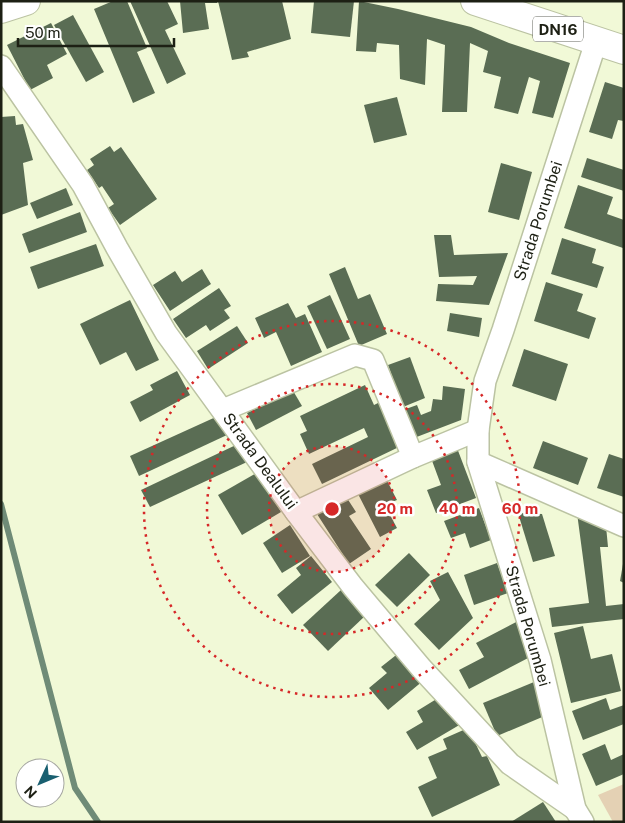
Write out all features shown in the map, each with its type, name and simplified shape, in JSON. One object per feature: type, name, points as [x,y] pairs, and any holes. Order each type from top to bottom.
[{"type":"highway","points":[[1,9],[26,1]]},
{"type":"highway","name":"DN16","points":[[475,1],[624,50]]},
{"type":"street","name":"Strada Porumbei","points":[[579,816],[540,660],[478,462],[478,430],[484,381],[503,330],[596,42]]},
{"type":"street","name":"Strada Dealului","points":[[1,66],[83,185],[166,333],[353,587],[422,669],[510,764],[579,816]]},
{"type":"street","points":[[223,410],[356,355],[373,360],[413,457]]},
{"type":"street","points":[[296,512],[413,457],[478,430]]},
{"type":"street","points":[[478,462],[624,526]]},
{"type":"shaded area","points":[[624,784],[624,822],[613,822],[598,795]]},
{"type":"building","points":[[113,1],[127,1],[147,48],[137,52],[155,93],[133,103],[94,9]]},
{"type":"building","points":[[130,1],[167,1],[178,24],[165,30],[186,74],[167,84]]},
{"type":"building","points":[[180,1],[217,1],[217,3],[205,3],[209,29],[183,33]]},
{"type":"building","points":[[218,1],[282,1],[291,39],[247,52],[249,57],[232,60]]},
{"type":"building","points":[[314,1],[354,1],[350,37],[311,33]]},
{"type":"building","points":[[359,1],[471,27],[509,43],[570,63],[553,118],[532,113],[540,81],[529,77],[518,114],[494,108],[501,77],[483,72],[488,51],[470,43],[467,112],[442,112],[445,45],[427,39],[425,85],[400,79],[399,45],[377,43],[376,52],[356,51]]},
{"type":"building","points":[[73,15],[104,72],[86,82],[54,25]]},
{"type":"building","points":[[51,23],[67,54],[47,65],[53,78],[30,90],[7,45]]},
{"type":"building","points":[[605,82],[624,88],[624,121],[618,120],[612,139],[589,132]]},
{"type":"building","points":[[397,97],[407,135],[374,143],[364,105]]},
{"type":"building","points":[[15,116],[16,125],[23,124],[33,160],[23,163],[28,205],[1,215],[1,117]]},
{"type":"building","points":[[110,146],[114,152],[121,147],[157,199],[120,225],[108,208],[114,204],[102,186],[99,188],[87,170],[94,165],[90,159]]},
{"type":"building","points":[[587,158],[624,170],[624,191],[581,177]]},
{"type":"building","points":[[501,163],[532,172],[519,220],[488,212]]},
{"type":"building","points":[[578,185],[613,197],[607,214],[624,220],[623,248],[564,228]]},
{"type":"building","points":[[66,188],[73,205],[37,219],[30,203]]},
{"type":"building","points":[[80,212],[87,232],[29,253],[22,234]]},
{"type":"building","points":[[434,235],[451,235],[454,255],[508,253],[489,305],[436,301],[438,284],[473,285],[477,276],[439,277]]},
{"type":"building","points":[[562,238],[596,249],[592,263],[604,267],[597,288],[551,274]]},
{"type":"building","points":[[96,244],[104,266],[38,289],[30,267]]},
{"type":"building","points":[[345,267],[358,299],[370,294],[387,334],[359,346],[329,274]]},
{"type":"building","points":[[202,269],[211,284],[170,311],[153,285],[175,271],[182,282]]},
{"type":"building","points":[[546,282],[583,294],[577,311],[596,318],[589,339],[534,321]]},
{"type":"building","points":[[219,288],[231,306],[224,310],[230,318],[210,331],[206,325],[186,338],[173,319]]},
{"type":"building","points":[[330,295],[350,339],[327,349],[307,306]]},
{"type":"building","points":[[130,300],[159,360],[136,371],[126,352],[100,365],[80,324]]},
{"type":"building","points":[[288,303],[296,318],[305,314],[322,352],[291,366],[276,332],[264,338],[255,318]]},
{"type":"building","points":[[450,313],[482,318],[479,337],[447,331]]},
{"type":"building","points":[[237,326],[248,343],[208,369],[197,351]]},
{"type":"building","points":[[524,349],[568,364],[556,401],[512,386]]},
{"type":"building","points":[[410,357],[425,398],[403,407],[388,365]]},
{"type":"building","points":[[177,371],[190,395],[140,422],[130,402],[153,390],[150,385]]},
{"type":"building","points":[[365,385],[374,405],[380,402],[401,446],[322,484],[312,464],[368,437],[364,428],[309,454],[300,434],[307,431],[300,416]]},
{"type":"building","points":[[443,386],[465,389],[461,420],[414,438],[403,410],[417,405],[421,415],[431,411],[433,399],[442,400]]},
{"type":"building","points":[[292,389],[302,406],[256,430],[247,413]]},
{"type":"building","points":[[218,416],[227,435],[139,476],[130,456]]},
{"type":"building","points":[[543,441],[588,458],[578,485],[533,468]]},
{"type":"building","points":[[238,444],[247,462],[150,507],[141,490]]},
{"type":"building","points":[[457,448],[476,498],[436,513],[427,490],[441,485],[431,458]]},
{"type":"building","points":[[609,454],[624,459],[624,497],[597,488]]},
{"type":"building","points":[[258,472],[281,512],[242,535],[218,495]]},
{"type":"building","points":[[384,475],[397,500],[392,502],[397,511],[390,515],[397,528],[380,537],[356,490]]},
{"type":"building","points":[[345,495],[356,512],[349,516],[371,549],[349,564],[317,514]]},
{"type":"building","points":[[479,508],[491,540],[470,548],[465,533],[451,538],[444,521]]},
{"type":"building","points":[[518,513],[542,514],[555,556],[533,562]]},
{"type":"building","points":[[577,513],[606,526],[608,547],[600,547],[606,606],[624,604],[624,619],[552,627],[549,608],[589,603]]},
{"type":"building","points":[[290,525],[310,556],[282,573],[263,543]]},
{"type":"building","points":[[409,553],[430,575],[397,607],[375,585]]},
{"type":"building","points":[[311,556],[332,582],[292,614],[277,595],[301,575],[296,568]]},
{"type":"building","points":[[497,563],[508,593],[474,605],[464,575]]},
{"type":"building","points":[[624,564],[624,583],[620,581]]},
{"type":"building","points":[[448,572],[473,618],[439,650],[414,624],[440,600],[430,581]]},
{"type":"building","points":[[341,590],[365,616],[328,651],[303,625]]},
{"type":"building","points":[[520,620],[530,657],[469,689],[459,670],[484,657],[476,643]]},
{"type":"building","points":[[583,626],[591,659],[612,654],[621,691],[571,703],[554,633]]},
{"type":"building","points":[[400,652],[424,680],[388,710],[369,688],[387,673],[381,667]]},
{"type":"building","points":[[534,682],[547,715],[497,736],[483,703]]},
{"type":"building","points":[[443,695],[461,724],[417,750],[406,732],[423,722],[417,711]]},
{"type":"building","points":[[606,698],[610,710],[624,705],[624,724],[583,740],[572,711]]},
{"type":"building","points":[[468,728],[482,757],[487,756],[500,785],[432,817],[418,787],[437,778],[428,757],[447,749],[443,739]]},
{"type":"building","points":[[605,744],[611,760],[624,754],[624,774],[596,786],[582,754]]},
{"type":"building","points":[[543,802],[556,822],[511,822]]},
{"type":"waterway","points":[[1,504],[75,788],[98,822]]}]
